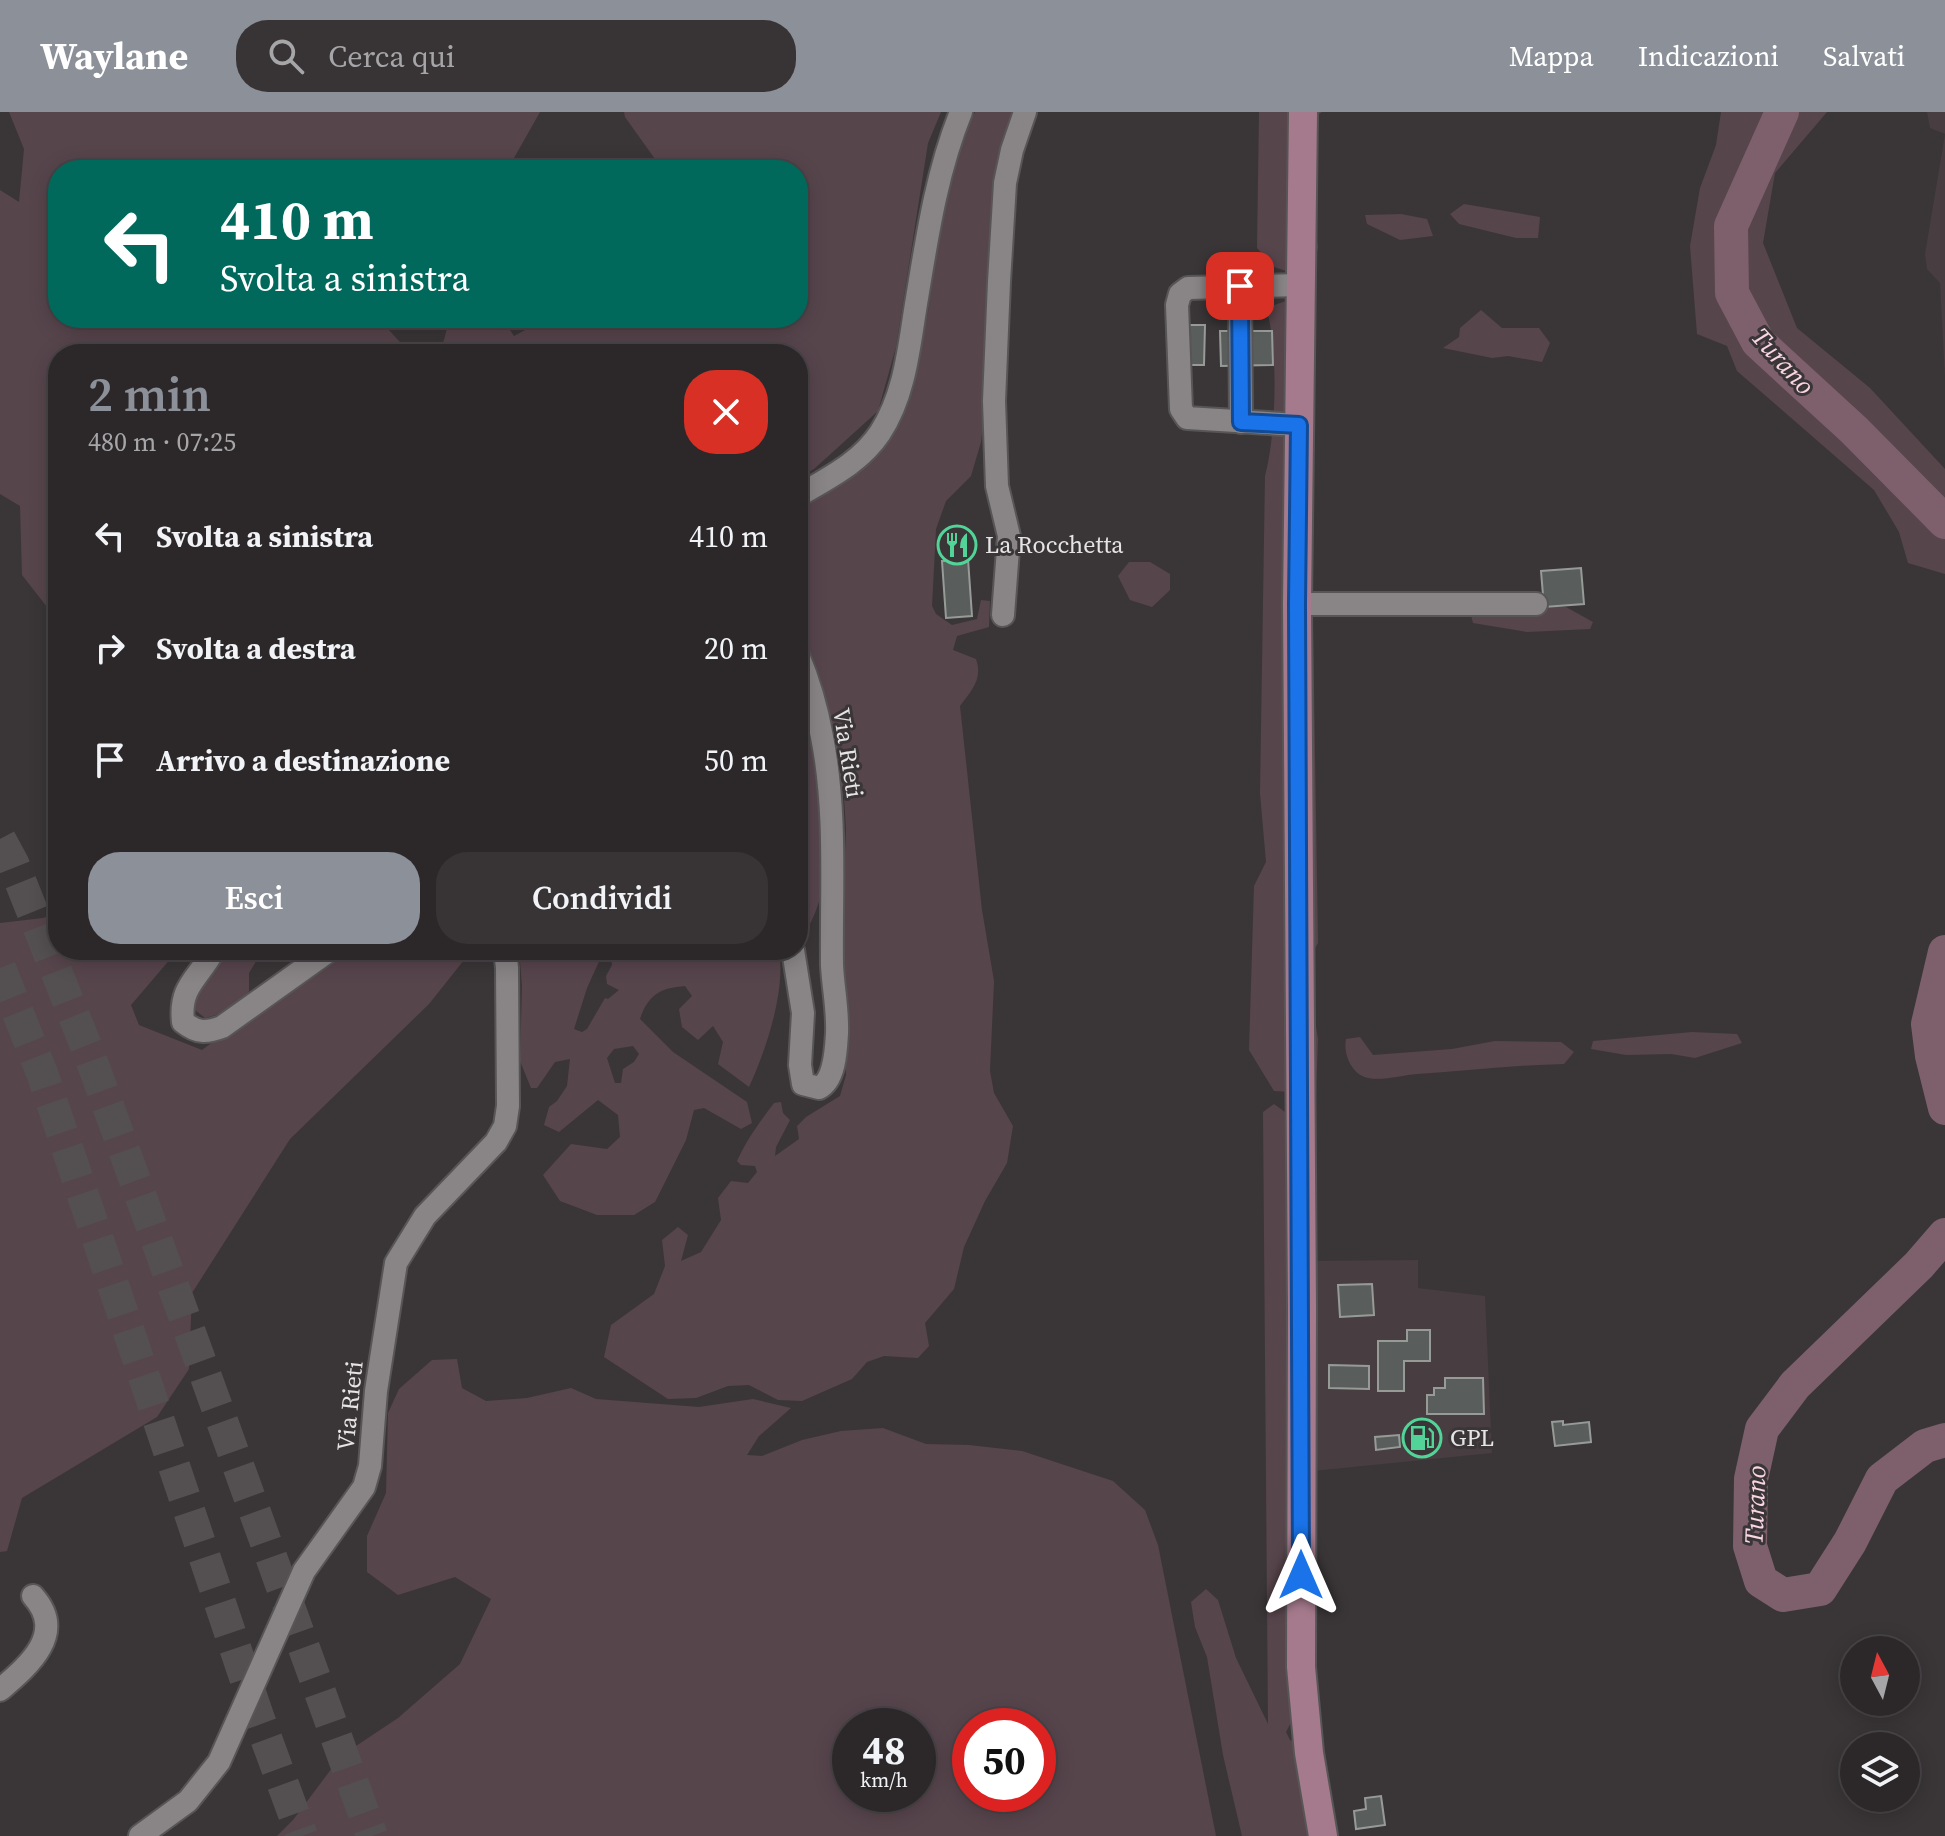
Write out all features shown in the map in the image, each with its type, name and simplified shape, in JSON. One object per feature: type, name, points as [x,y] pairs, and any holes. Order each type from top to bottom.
[{"type":"main road","points":[[1303,112],[1297,604],[1301,1667],[1309,1753],[1323,1836]]},
{"type":"street","points":[[808,490],[842,471],[865,452],[894,407],[905,371],[934,196],[961,112]]},
{"type":"street","points":[[1003,615],[1009,536],[997,486],[994,401],[999,268],[1005,183],[1025,112]]},
{"type":"street","points":[[1299,425],[1187,418],[1181,409],[1177,305],[1180,294],[1188,288],[1301,285]]},
{"type":"street","points":[[1240,286],[1241,422]]},
{"type":"street","points":[[1297,604],[1536,604]]},
{"type":"street","name":"Via Rieti","points":[[795,960],[803,1013],[800,1065],[803,1084],[819,1088],[827,1084],[831,1075],[837,1031],[832,969],[833,825],[823,738],[808,678]]},
{"type":"street","points":[[207,960],[181,1004],[183,1022],[193,1030],[208,1032],[222,1027],[316,960]]},
{"type":"street","name":"Via Rieti","points":[[140,1836],[188,1801],[219,1762],[304,1571],[364,1487],[370,1466],[376,1391],[396,1263],[425,1216],[476,1165],[505,1126],[508,1106],[506,960]]},
{"type":"street","points":[[0,1690],[33,1662],[47,1630],[43,1606],[33,1596]]},
{"type":"shaded area","points":[[9,112],[540,112],[514,158],[509,160],[48,160],[48,328],[387,328],[402,344],[48,344],[48,608],[22,575],[20,506],[0,494],[0,190],[19,202],[24,149]]},
{"type":"shaded area","points":[[624,112],[941,112],[928,143],[896,347],[878,411],[808,472],[808,344],[443,344],[447,328],[509,328],[514,336],[529,328],[808,328],[808,160],[654,160]]},
{"type":"shaded area","points":[[975,112],[1020,112],[981,442],[971,476],[946,501],[936,529],[932,606],[936,614],[952,625],[977,619],[981,600],[990,601],[989,627],[957,636],[953,650],[976,659],[978,666],[975,684],[960,706],[982,910],[994,981],[990,1071],[994,1093],[1013,1126],[1007,1163],[964,1247],[954,1289],[925,1323],[929,1346],[918,1358],[884,1356],[867,1362],[852,1379],[802,1401],[778,1400],[749,1385],[728,1386],[696,1398],[668,1399],[604,1357],[611,1325],[654,1294],[665,1266],[662,1240],[678,1227],[688,1235],[681,1261],[701,1252],[721,1220],[718,1198],[731,1181],[748,1183],[757,1172],[755,1166],[741,1165],[737,1161],[774,1103],[781,1102],[783,1113],[790,1120],[776,1147],[775,1156],[799,1139],[797,1126],[806,1117],[840,1096],[846,1075],[840,966],[846,829],[844,797],[824,714],[808,664],[808,495],[900,414],[915,378],[928,312],[945,187]]},
{"type":"shaded area","points":[[1259,112],[1322,112],[1311,119],[1312,206],[1318,247],[1311,279],[1274,267],[1257,248]]},
{"type":"shaded area","points":[[1721,112],[1827,112],[1775,173],[1763,243],[1797,328],[1870,388],[1945,469],[1945,574],[1908,563],[1899,532],[1874,490],[1737,371],[1727,346],[1697,334],[1690,246],[1700,188],[1716,145]]},
{"type":"shaded area","points":[[1927,112],[1945,112],[1945,134],[1930,128]]},
{"type":"shaded area","points":[[1945,134],[1945,377],[1940,283],[1927,269],[1925,254]]},
{"type":"shaded area","points":[[1464,204],[1540,217],[1538,238],[1516,238],[1459,224],[1450,214]]},
{"type":"shaded area","points":[[1401,214],[1427,219],[1433,236],[1400,240],[1367,224],[1365,215]]},
{"type":"shaded area","points":[[1286,301],[1316,318],[1312,562],[1318,943],[1306,964],[1318,1039],[1316,1093],[1274,1091],[1249,1050],[1254,886],[1266,862],[1260,793],[1265,476],[1272,438],[1274,368],[1266,308]]},
{"type":"shaded area","points":[[1481,310],[1502,328],[1539,328],[1550,343],[1542,362],[1508,356],[1492,358],[1443,348],[1459,337],[1460,328]]},
{"type":"shaded area","points":[[1129,562],[1150,562],[1170,574],[1170,590],[1152,607],[1130,600],[1118,576]]},
{"type":"shaded area","points":[[1468,603],[1566,607],[1593,622],[1590,629],[1527,632],[1473,623]]},
{"type":"shaded area","points":[[808,717],[823,821],[823,877],[816,911],[808,929]]},
{"type":"shaded area","points":[[48,916],[48,960],[169,960],[131,1005],[139,1025],[202,1050],[324,960],[464,960],[429,1004],[290,1139],[192,1293],[189,1369],[157,1417],[22,1498],[7,1551],[0,1552],[0,923]]},
{"type":"shaded area","points":[[213,960],[257,960],[249,973],[249,991],[234,1010],[205,1018],[195,1010],[196,984]]},
{"type":"shaded area","points":[[520,960],[600,960],[574,1029],[582,1032],[587,1029],[605,998],[619,990],[607,984],[606,976],[612,960],[780,960],[777,1002],[768,1038],[749,1087],[718,1064],[723,1042],[713,1026],[698,1040],[682,1027],[679,1009],[692,996],[685,986],[656,994],[647,1004],[640,1019],[673,1052],[747,1102],[752,1123],[741,1129],[704,1108],[694,1110],[686,1140],[655,1202],[634,1215],[597,1215],[560,1201],[543,1175],[571,1144],[607,1149],[620,1137],[618,1115],[598,1100],[559,1132],[544,1125],[549,1107],[567,1086],[570,1059],[555,1062],[537,1088],[531,1088],[520,1061]],"holes":[[[633,1046],[639,1054],[634,1062],[623,1069],[621,1083],[615,1083],[607,1058],[614,1049]]]},
{"type":"shaded area","points":[[1692,1032],[1737,1034],[1742,1043],[1695,1058],[1671,1054],[1626,1055],[1591,1049],[1593,1041]]},
{"type":"shaded area","points":[[1360,1037],[1373,1055],[1452,1049],[1495,1041],[1561,1042],[1574,1052],[1564,1064],[1374,1079],[1357,1072],[1347,1056],[1346,1039]]},
{"type":"shaded area","points":[[1274,1104],[1285,1112],[1292,1139],[1295,1715],[1286,1732],[1290,1740],[1300,1744],[1319,1836],[1242,1836],[1223,1755],[1207,1657],[1195,1627],[1191,1602],[1206,1589],[1218,1600],[1236,1658],[1268,1724],[1263,1112]]},
{"type":"shaded area","points":[[1418,1260],[1418,1288],[1485,1296],[1492,1453],[1313,1471],[1311,1261]]},
{"type":"shaded area","points":[[457,1359],[462,1388],[486,1401],[527,1398],[571,1388],[596,1399],[699,1407],[753,1399],[791,1408],[759,1436],[747,1455],[762,1456],[802,1440],[841,1431],[883,1428],[926,1444],[1022,1451],[1113,1481],[1145,1510],[1158,1545],[1216,1836],[277,1836],[293,1820],[341,1756],[398,1718],[460,1664],[491,1599],[455,1577],[398,1595],[367,1572],[367,1536],[386,1493],[388,1413],[399,1389],[432,1360]]},
{"type":"building","points":[[1184,325],[1205,325],[1204,365],[1184,365]]},
{"type":"building","points":[[1220,331],[1272,331],[1273,365],[1221,366]]},
{"type":"building","points":[[962,538],[964,559],[968,559],[972,616],[946,618],[942,561],[947,561],[945,540]]},
{"type":"building","points":[[1581,568],[1584,604],[1544,607],[1541,571]]},
{"type":"building","points":[[1372,1284],[1374,1315],[1340,1317],[1338,1285]]},
{"type":"building","points":[[1407,1330],[1430,1330],[1430,1361],[1404,1361],[1404,1391],[1378,1391],[1378,1341],[1407,1341]]},
{"type":"building","points":[[1329,1365],[1369,1366],[1369,1389],[1329,1388]]},
{"type":"building","points":[[1445,1378],[1483,1378],[1484,1414],[1427,1414],[1427,1395],[1434,1395],[1434,1388],[1445,1388]]},
{"type":"building","points":[[1563,1421],[1563,1425],[1589,1422],[1591,1442],[1555,1446],[1552,1422]]},
{"type":"building","points":[[1416,1429],[1434,1429],[1434,1448],[1415,1447]]},
{"type":"building","points":[[1399,1435],[1400,1447],[1376,1450],[1375,1437]]},
{"type":"building","points":[[1381,1796],[1385,1825],[1356,1829],[1354,1811],[1366,1809],[1365,1798]]},
{"type":"waterway","name":"Turano","points":[[1782,112],[1731,226],[1732,293],[1758,342],[1854,430],[1945,522]]},
{"type":"waterway","name":"Turano","points":[[1945,952],[1928,1024],[1932,1056],[1945,1108]]},
{"type":"waterway","name":"Turano","points":[[1945,1235],[1919,1265],[1795,1385],[1762,1429],[1751,1479],[1750,1546],[1761,1581],[1783,1595],[1820,1589],[1850,1542],[1882,1479],[1925,1446],[1945,1440]]},
{"type":"tunnel","points":[[0,839],[13,863],[48,951]]},
{"type":"tunnel","points":[[52,960],[90,1056],[372,1836]]},
{"type":"tunnel","points":[[0,968],[42,1073],[259,1719],[302,1836]]},
{"type":"place","name":"La Rocchetta","points":[[957,545]]},
{"type":"place","name":"GPL","points":[[1422,1438]]},
{"type":"route","points":[[1240,286],[1241,422],[1299,425],[1301,1575]]}]
